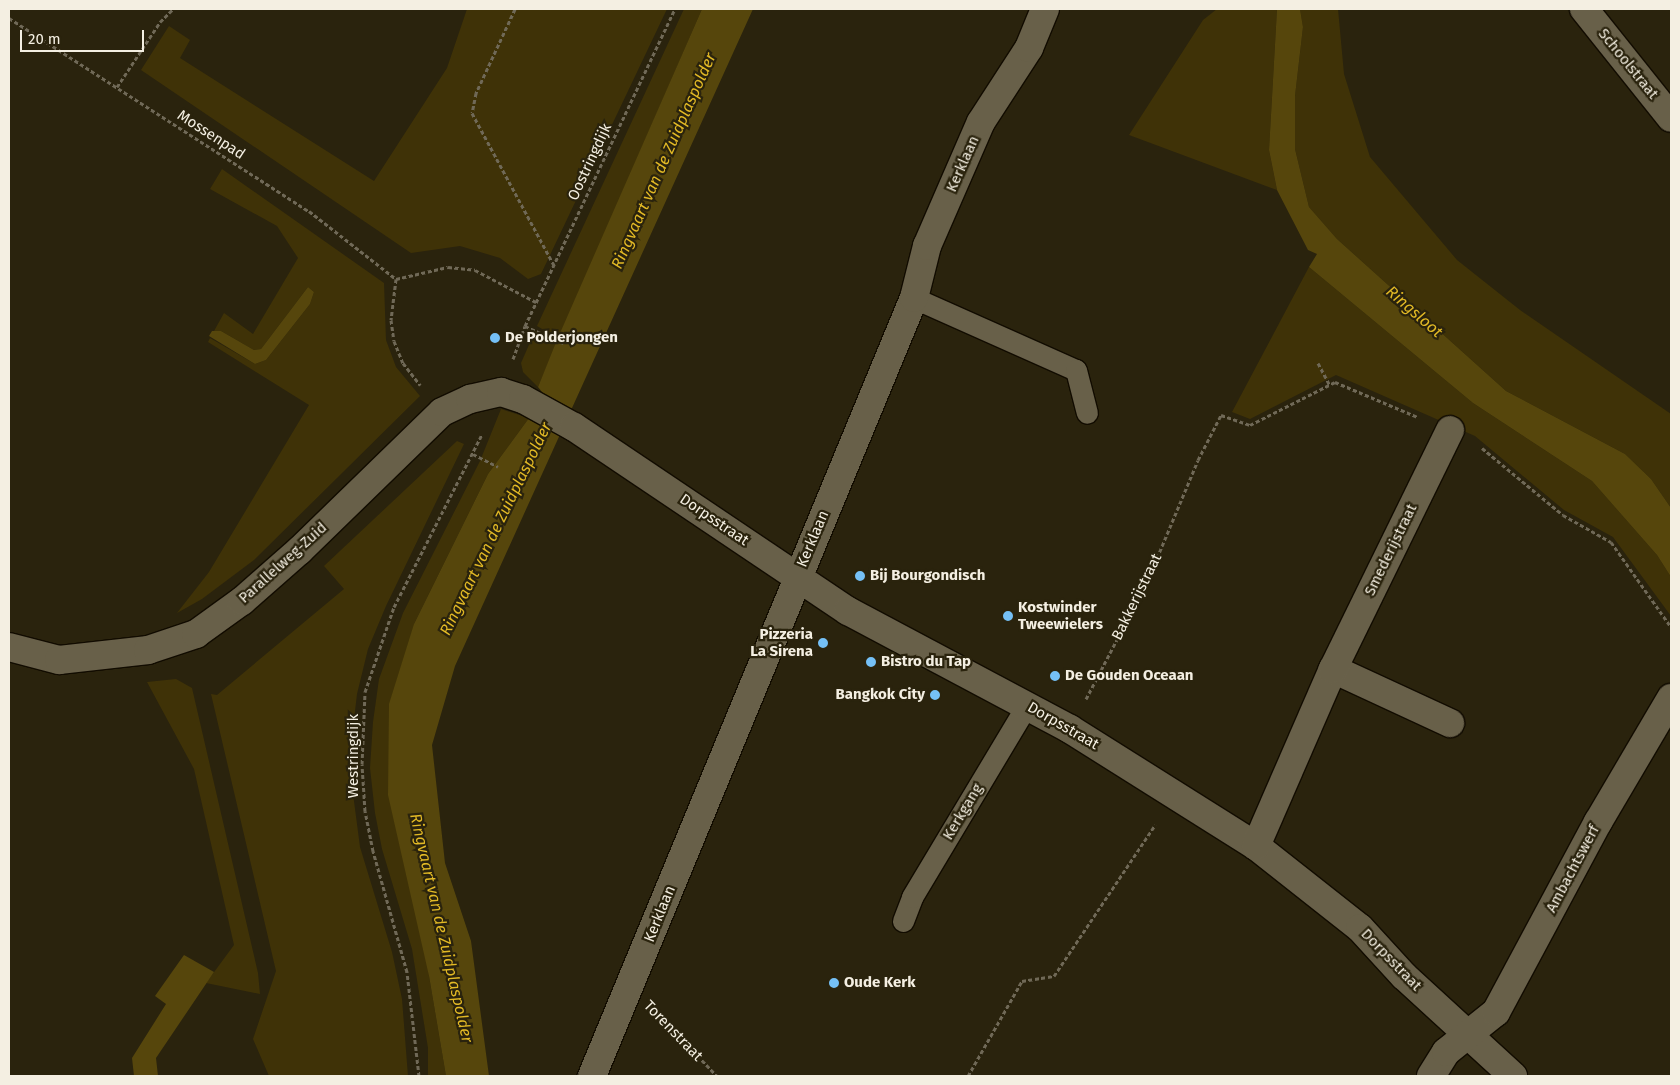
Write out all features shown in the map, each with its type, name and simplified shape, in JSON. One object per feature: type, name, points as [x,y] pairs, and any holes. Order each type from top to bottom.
[{"type":"street","name":"Kerklaan","points":[[592,1076],[914,298],[927,246],[982,122],[1029,48],[1046,9]]},
{"type":"street","name":"Schoolstraat","points":[[1584,9],[1671,118]]},
{"type":"street","name":"Parallelweg-Zuid","points":[[9,648],[59,660],[148,650],[196,634],[242,601],[299,551],[442,412],[470,400],[501,392],[523,399]]},
{"type":"street","name":"Dorpsstraat","points":[[523,399],[574,427],[848,611],[1070,729],[1256,846],[1360,928],[1404,976],[1513,1076]]},
{"type":"street","name":"Smederijstraat","points":[[1256,846],[1332,669],[1450,430]]},
{"type":"street","points":[[1332,669],[1450,723]]},
{"type":"street","name":"Ambachtswerf","points":[[1469,1034],[1496,1012],[1598,822],[1671,698]]},
{"type":"street","points":[[1432,1076],[1446,1052],[1469,1034]]},
{"type":"lane","points":[[914,298],[1076,370],[1087,413]]},
{"type":"lane","name":"Kerkgang","points":[[903,921],[912,897],[1027,705]]},
{"type":"path","points":[[117,87],[160,22],[173,9]]},
{"type":"path","points":[[516,9],[476,93],[472,113],[554,265]]},
{"type":"path","name":"Oostringdijk","points":[[563,343],[525,326],[675,9]]},
{"type":"path","name":"Mossenpad","points":[[9,18],[309,211],[396,279]]},
{"type":"path","points":[[442,412],[403,363],[394,341],[391,320],[396,279],[448,267],[475,270],[536,302]]},
{"type":"path","points":[[1318,363],[1329,384]]},
{"type":"path","name":"Westringdijk","points":[[419,1076],[407,972],[373,851],[365,811],[362,764],[365,692],[394,607],[473,454],[498,467]]},
{"type":"path","name":"Bakkerijstraat","points":[[1070,729],[1147,582],[1198,460]]},
{"type":"path","points":[[968,1076],[1022,982],[1054,976],[1176,794]]},
{"type":"path","name":"Torenstraat","points":[[630,986],[716,1076]]},
{"type":"shaded area","points":[[467,9],[667,9],[541,274],[528,279],[500,258],[460,246],[411,253],[141,70],[169,26],[190,40],[180,58],[374,181],[447,68]]},
{"type":"shaded area","points":[[684,9],[702,9],[538,387],[523,372],[521,363],[535,331],[555,339],[556,337],[537,326]]},
{"type":"shaded area","points":[[1217,9],[1277,9],[1269,150],[1277,190],[1129,135],[1203,20]]},
{"type":"shaded area","points":[[1300,9],[1338,9],[1344,74],[1370,157],[1457,260],[1520,310],[1671,414],[1671,508],[1651,479],[1625,454],[1506,391],[1337,239],[1309,207],[1295,149],[1295,96],[1303,27]]},
{"type":"shaded area","points":[[222,169],[384,283],[386,340],[396,367],[420,396],[254,560],[202,599],[177,613],[209,572],[309,405],[208,342],[210,338],[255,364],[266,360],[310,304],[314,292],[308,287],[261,349],[254,350],[221,331],[214,331],[224,313],[253,334],[298,258],[277,226],[210,189]]},
{"type":"shaded area","points":[[1309,267],[1473,403],[1592,481],[1657,555],[1671,577],[1671,616],[1613,537],[1564,510],[1475,436],[1336,375],[1250,419],[1232,412]]},
{"type":"shaded area","points":[[501,409],[529,418],[488,474],[414,624],[429,976],[446,1076],[428,1076],[428,1048],[412,949],[382,849],[375,813],[370,768],[373,722],[379,679],[403,613],[480,461]]},
{"type":"shaded area","points":[[457,441],[464,444],[386,606],[368,649],[357,694],[349,763],[360,847],[392,952],[402,999],[408,1076],[269,1076],[253,1039],[276,971],[211,694],[217,695],[344,589],[324,566]]},
{"type":"shaded area","points":[[176,679],[192,688],[258,973],[260,994],[206,983],[234,945],[194,769],[147,682]]},
{"type":"water","name":"Ringvaart van de Zuidplaspolder","points":[[702,9],[753,9],[455,666],[432,745],[445,863],[471,941],[489,1076],[446,1076],[429,976],[388,795],[389,704],[414,624],[488,474],[529,418],[542,392],[538,387],[557,340]]},
{"type":"water","name":"Ringsloot","points":[[1277,9],[1300,9],[1303,27],[1295,96],[1295,149],[1309,207],[1337,239],[1506,391],[1625,454],[1651,479],[1671,508],[1671,577],[1657,555],[1592,481],[1473,403],[1309,267],[1317,254],[1308,250],[1277,190],[1269,150]]},
{"type":"water","points":[[308,287],[314,292],[310,304],[266,360],[255,364],[209,336],[212,331],[221,331],[254,350],[261,349]]},
{"type":"water","points":[[184,955],[214,972],[156,1058],[158,1076],[134,1076],[132,1058],[166,1004],[155,996]]},
{"type":"place","name":"De Polderjongen","points":[[495,338]]},
{"type":"place","name":"Bij Bourgondisch","points":[[860,576]]},
{"type":"place","name":"Kostwinder Tweewielers","points":[[1008,616]]},
{"type":"place","name":"Pizzeria La Sirena","points":[[823,643]]},
{"type":"place","name":"Bistro du Tap","points":[[871,662]]},
{"type":"place","name":"De Gouden Oceaan","points":[[1055,676]]},
{"type":"place","name":"Bangkok City","points":[[935,695]]},
{"type":"place","name":"Oude Kerk","points":[[834,983]]}]
